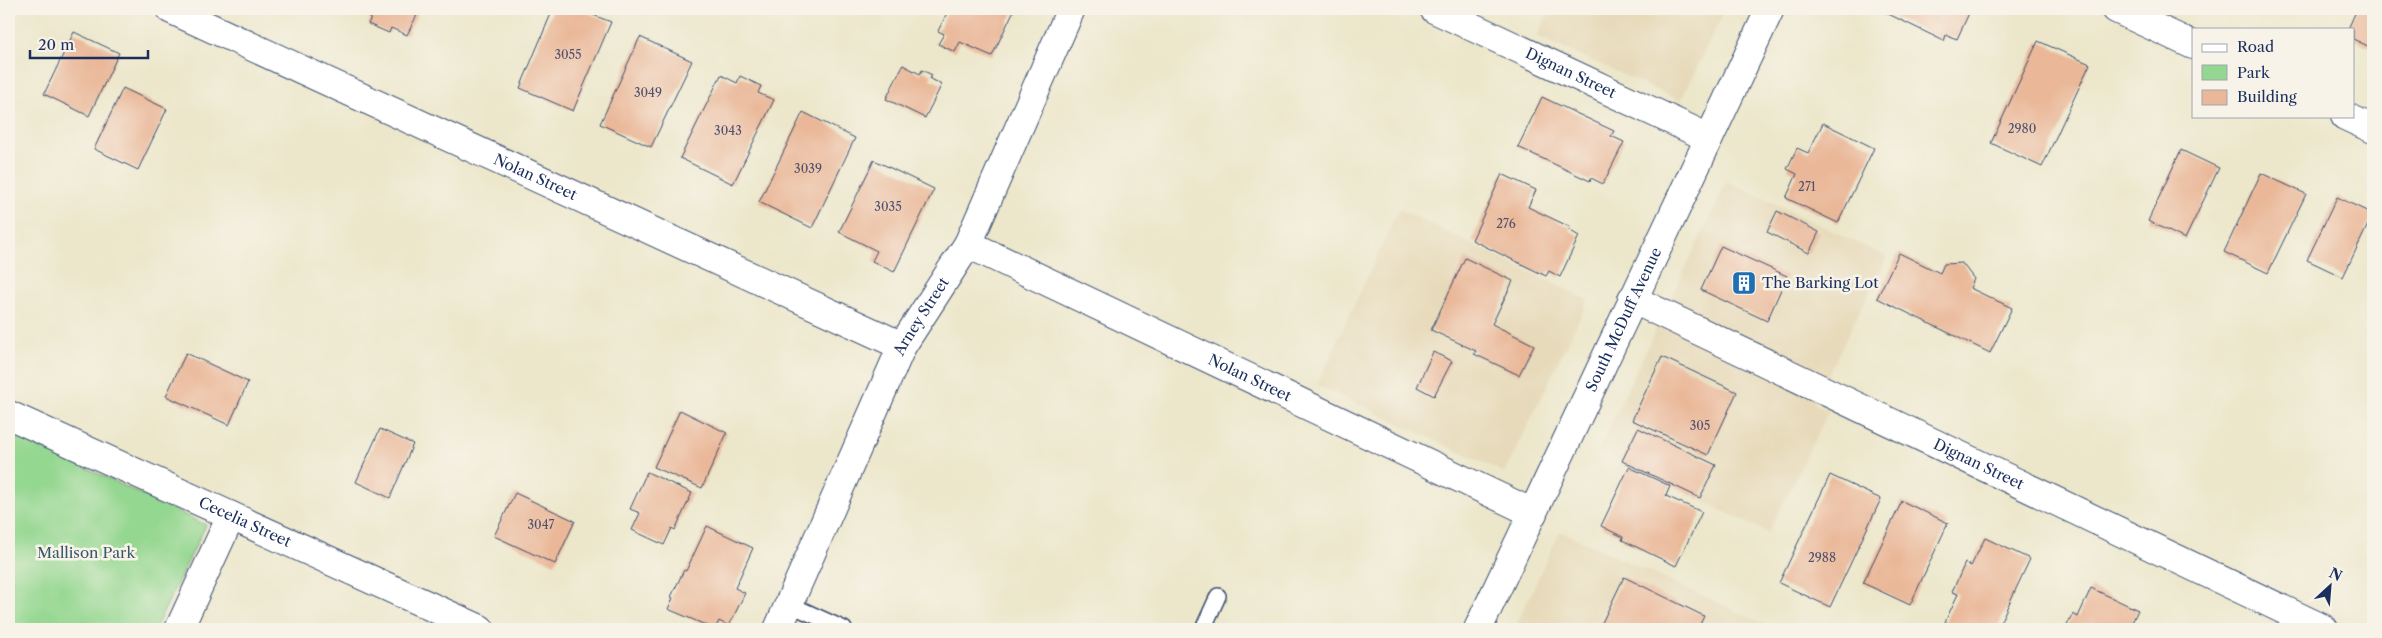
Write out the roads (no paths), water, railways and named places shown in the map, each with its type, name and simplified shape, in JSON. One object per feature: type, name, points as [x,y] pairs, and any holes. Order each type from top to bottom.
[{"type":"street","name":"Nolan Street","points":[[170,9],[902,346]]},
{"type":"street","name":"Arney Street","points":[[778,629],[902,346],[968,244],[1071,9]]},
{"type":"street","name":"Dignan Street","points":[[1434,9],[1709,138]]},
{"type":"street","name":"South McDuff Avenue","points":[[1478,629],[1770,9]]},
{"type":"street","points":[[2116,9],[2192,45]]},
{"type":"street","points":[[2350,118],[2373,129]]},
{"type":"street","name":"Nolan Street","points":[[968,244],[1532,513]]},
{"type":"street","name":"Dignan Street","points":[[1632,299],[2324,629]]},
{"type":"street","name":"Cecelia Street","points":[[9,415],[480,629]]},
{"type":"street","points":[[180,629],[231,516]]},
{"type":"lane","points":[[1203,629],[1218,596]]},
{"type":"lane","points":[[790,604],[844,629]]},
{"type":"place","name":"The Barking Lot","points":[[1744,283]]},
{"type":"park label","name":"Mallison Park","points":[[86,553]]}]
